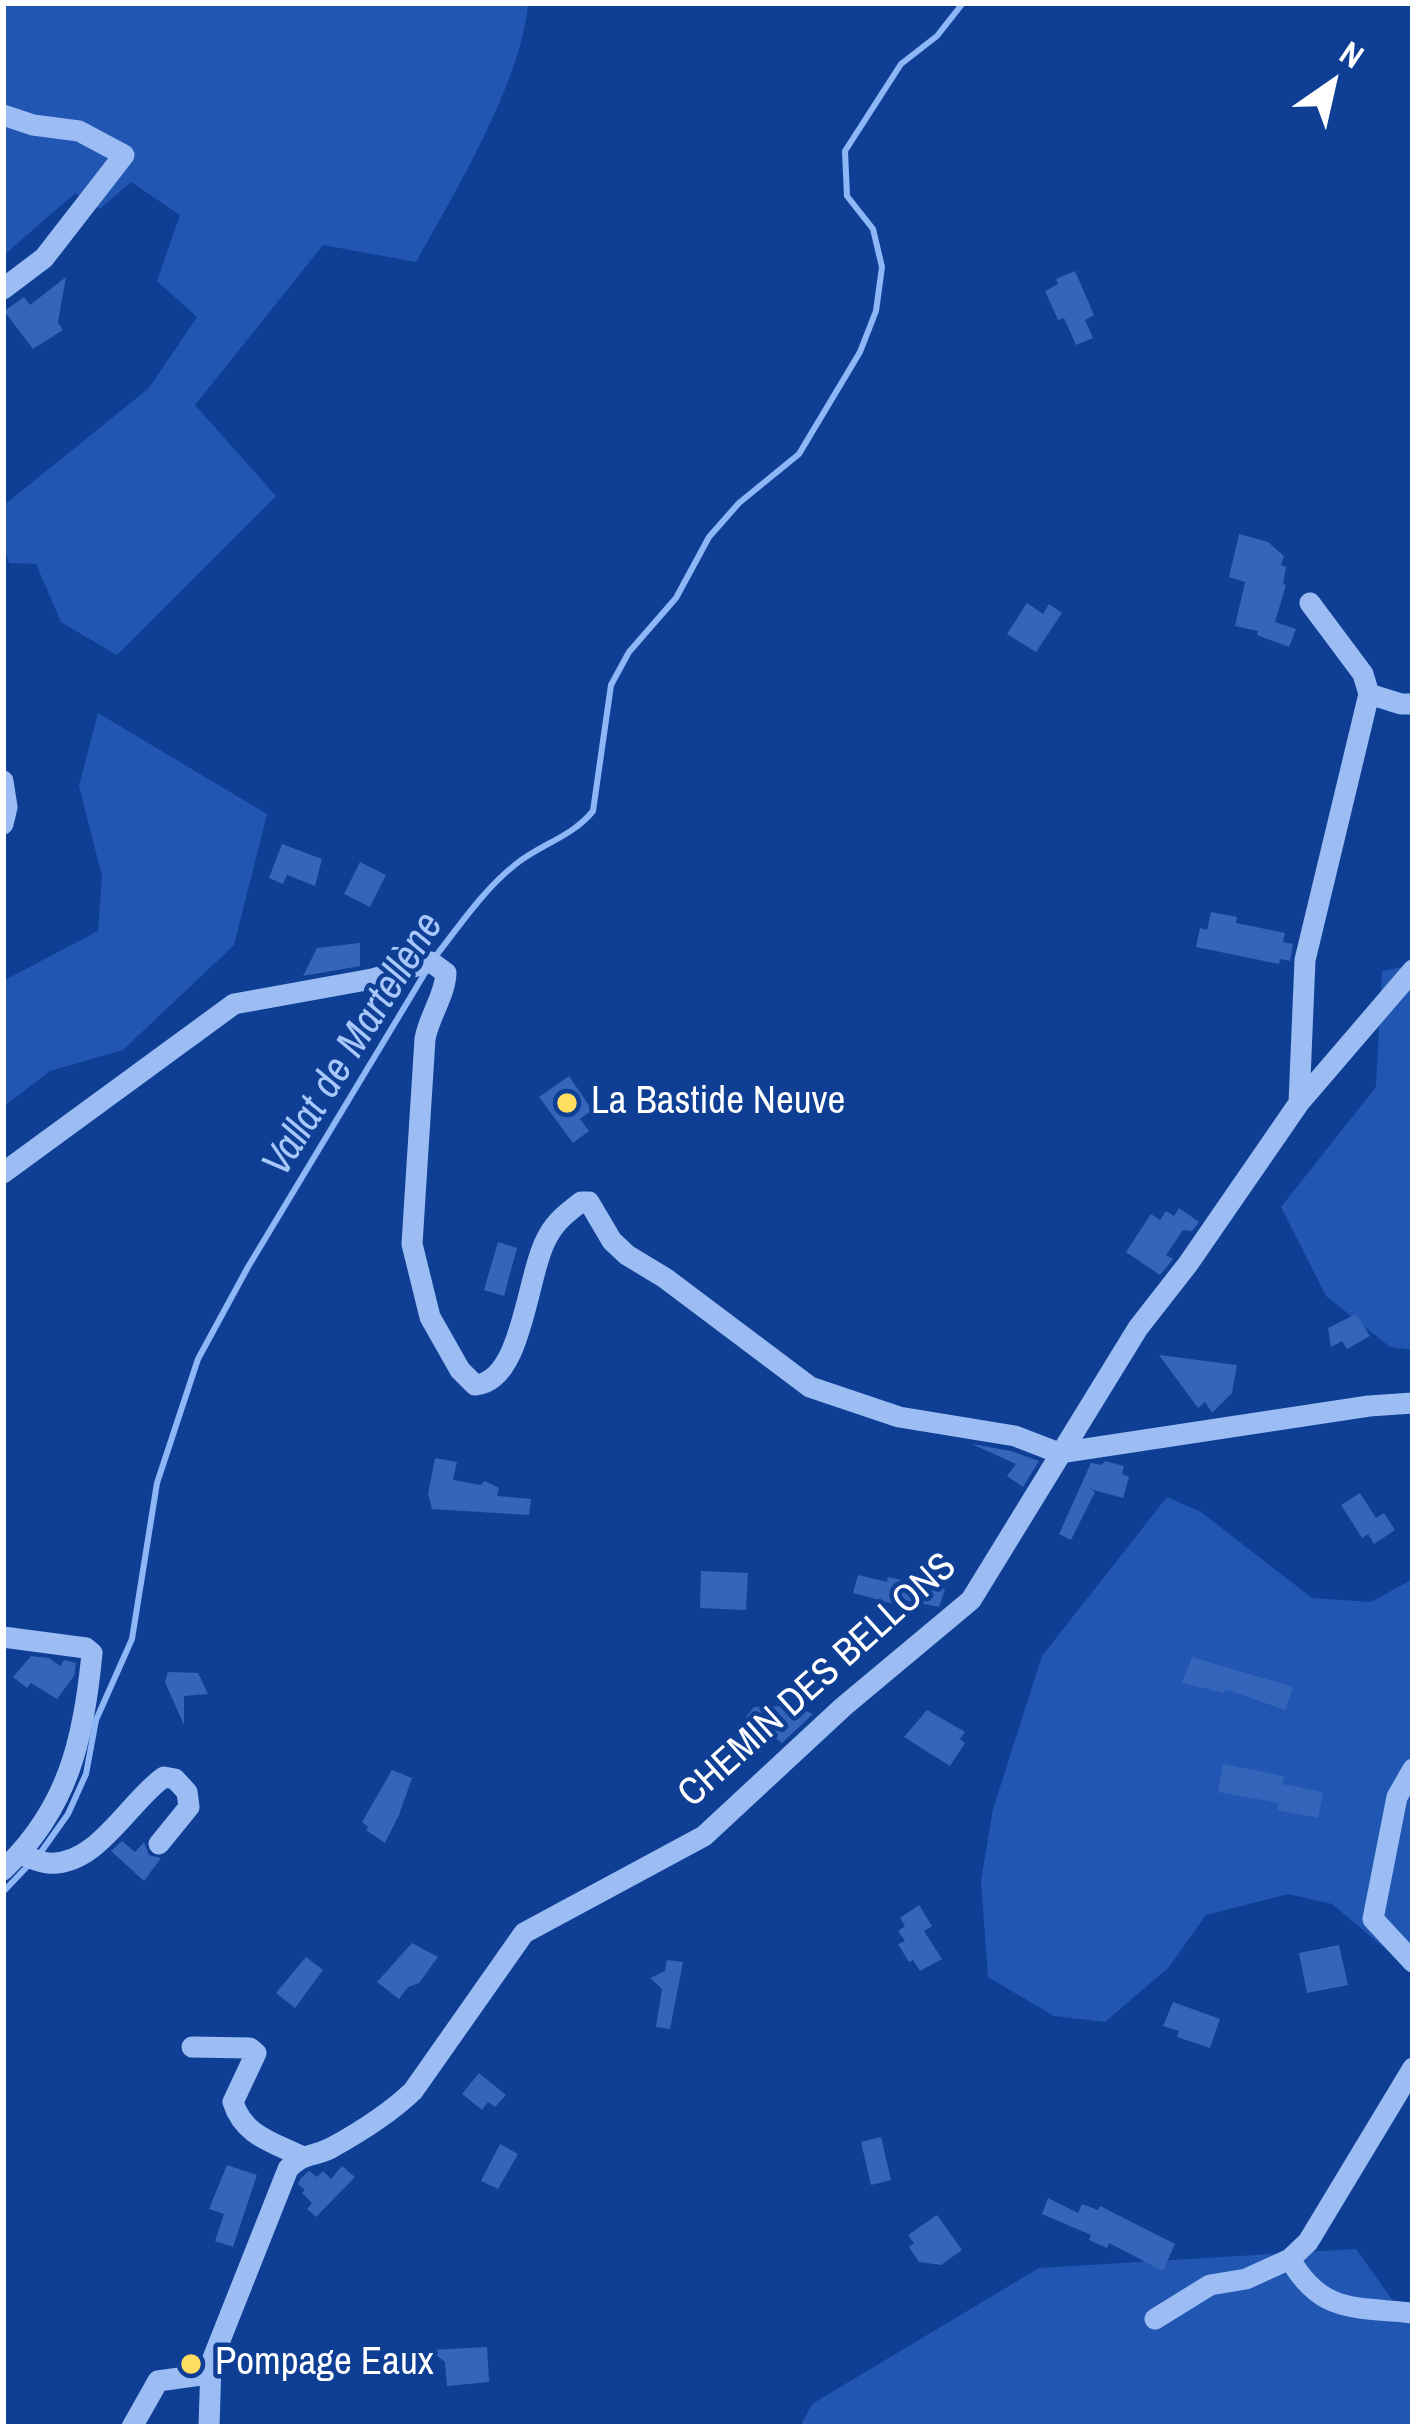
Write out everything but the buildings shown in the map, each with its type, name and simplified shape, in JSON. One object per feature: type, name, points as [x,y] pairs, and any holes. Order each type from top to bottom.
[{"type":"street","points":[[3,115],[33,125],[79,131],[124,155],[44,258],[3,290]]},
{"type":"street","points":[[1299,1103],[1305,960],[1369,694],[1363,674],[1310,603]]},
{"type":"street","points":[[1369,694],[1413,704]]},
{"type":"street","points":[[3,782],[7,807],[3,824]]},
{"type":"street","points":[[3,1173],[234,1004],[372,979],[431,962],[446,973],[424,1039],[412,1244],[430,1317],[467,1379],[482,1385],[494,1380],[505,1365],[547,1238],[561,1217],[581,1202],[589,1202],[612,1241],[627,1255],[665,1278],[809,1387],[899,1417],[1015,1436],[1059,1454],[1413,1403]]},
{"type":"street","name":"CHEMIN DES BELLONS","points":[[301,2156],[326,2151],[404,2101],[524,1934],[704,1836],[843,1706],[971,1600],[1138,1328],[1189,1264],[1299,1103],[1413,970]]},
{"type":"street","points":[[3,1637],[86,1648],[92,1653],[70,1774],[23,1861],[56,1864],[82,1852],[111,1834],[150,1787],[164,1778],[176,1779],[187,1792],[190,1807],[160,1844]]},
{"type":"street","points":[[1413,1769],[1396,1797],[1373,1919],[1413,1962]]},
{"type":"street","points":[[191,2047],[250,2048],[256,2053],[233,2102],[238,2119],[248,2130],[301,2156],[288,2170],[208,2374],[209,2427]]},
{"type":"street","points":[[1154,2319],[1210,2285],[1246,2279],[1290,2259],[1308,2242],[1413,2068]]},
{"type":"street","points":[[1290,2259],[1305,2284],[1322,2297],[1353,2307],[1413,2313]]},
{"type":"street","points":[[132,2427],[158,2381],[208,2374]]},
{"type":"shaded area","points":[[3,3],[528,3],[500,101],[416,262],[323,245],[195,405],[276,496],[117,655],[61,622],[36,564],[9,563],[3,543],[3,506],[149,388],[197,317],[157,281],[180,215],[131,182],[100,209],[75,193],[3,256]]},
{"type":"shaded area","points":[[98,713],[267,814],[234,945],[123,1050],[50,1071],[3,1107],[3,981],[98,931],[102,876],[79,786]]},
{"type":"shaded area","points":[[1413,965],[1413,1350],[1390,1347],[1326,1296],[1281,1207],[1376,1087],[1382,971]]},
{"type":"shaded area","points":[[1167,1497],[1201,1512],[1312,1598],[1371,1602],[1413,1579],[1413,1972],[1332,1904],[1288,1894],[1206,1915],[1168,1968],[1105,2022],[1054,2016],[988,1977],[981,1880],[993,1809],[1042,1656]]},
{"type":"shaded area","points":[[1356,2249],[1413,2329],[1413,2427],[800,2427],[812,2404],[1039,2268]]},
{"type":"waterway","name":"Vallat de Martellène","points":[[435,957],[504,874],[593,811],[611,685],[629,652],[676,598],[709,537],[739,503],[799,454],[860,352],[876,311],[882,267],[873,229],[847,196],[845,151],[901,64],[937,36],[963,3]]},
{"type":"waterway","name":"Vallat de Martellène","points":[[3,1892],[68,1814],[86,1774],[96,1720],[132,1639],[157,1483],[198,1359],[428,968]]},
{"type":"place","name":"La Bastide Neuve","points":[[567,1103]]},
{"type":"place","name":"Pompage Eaux","points":[[191,2364]]}]
